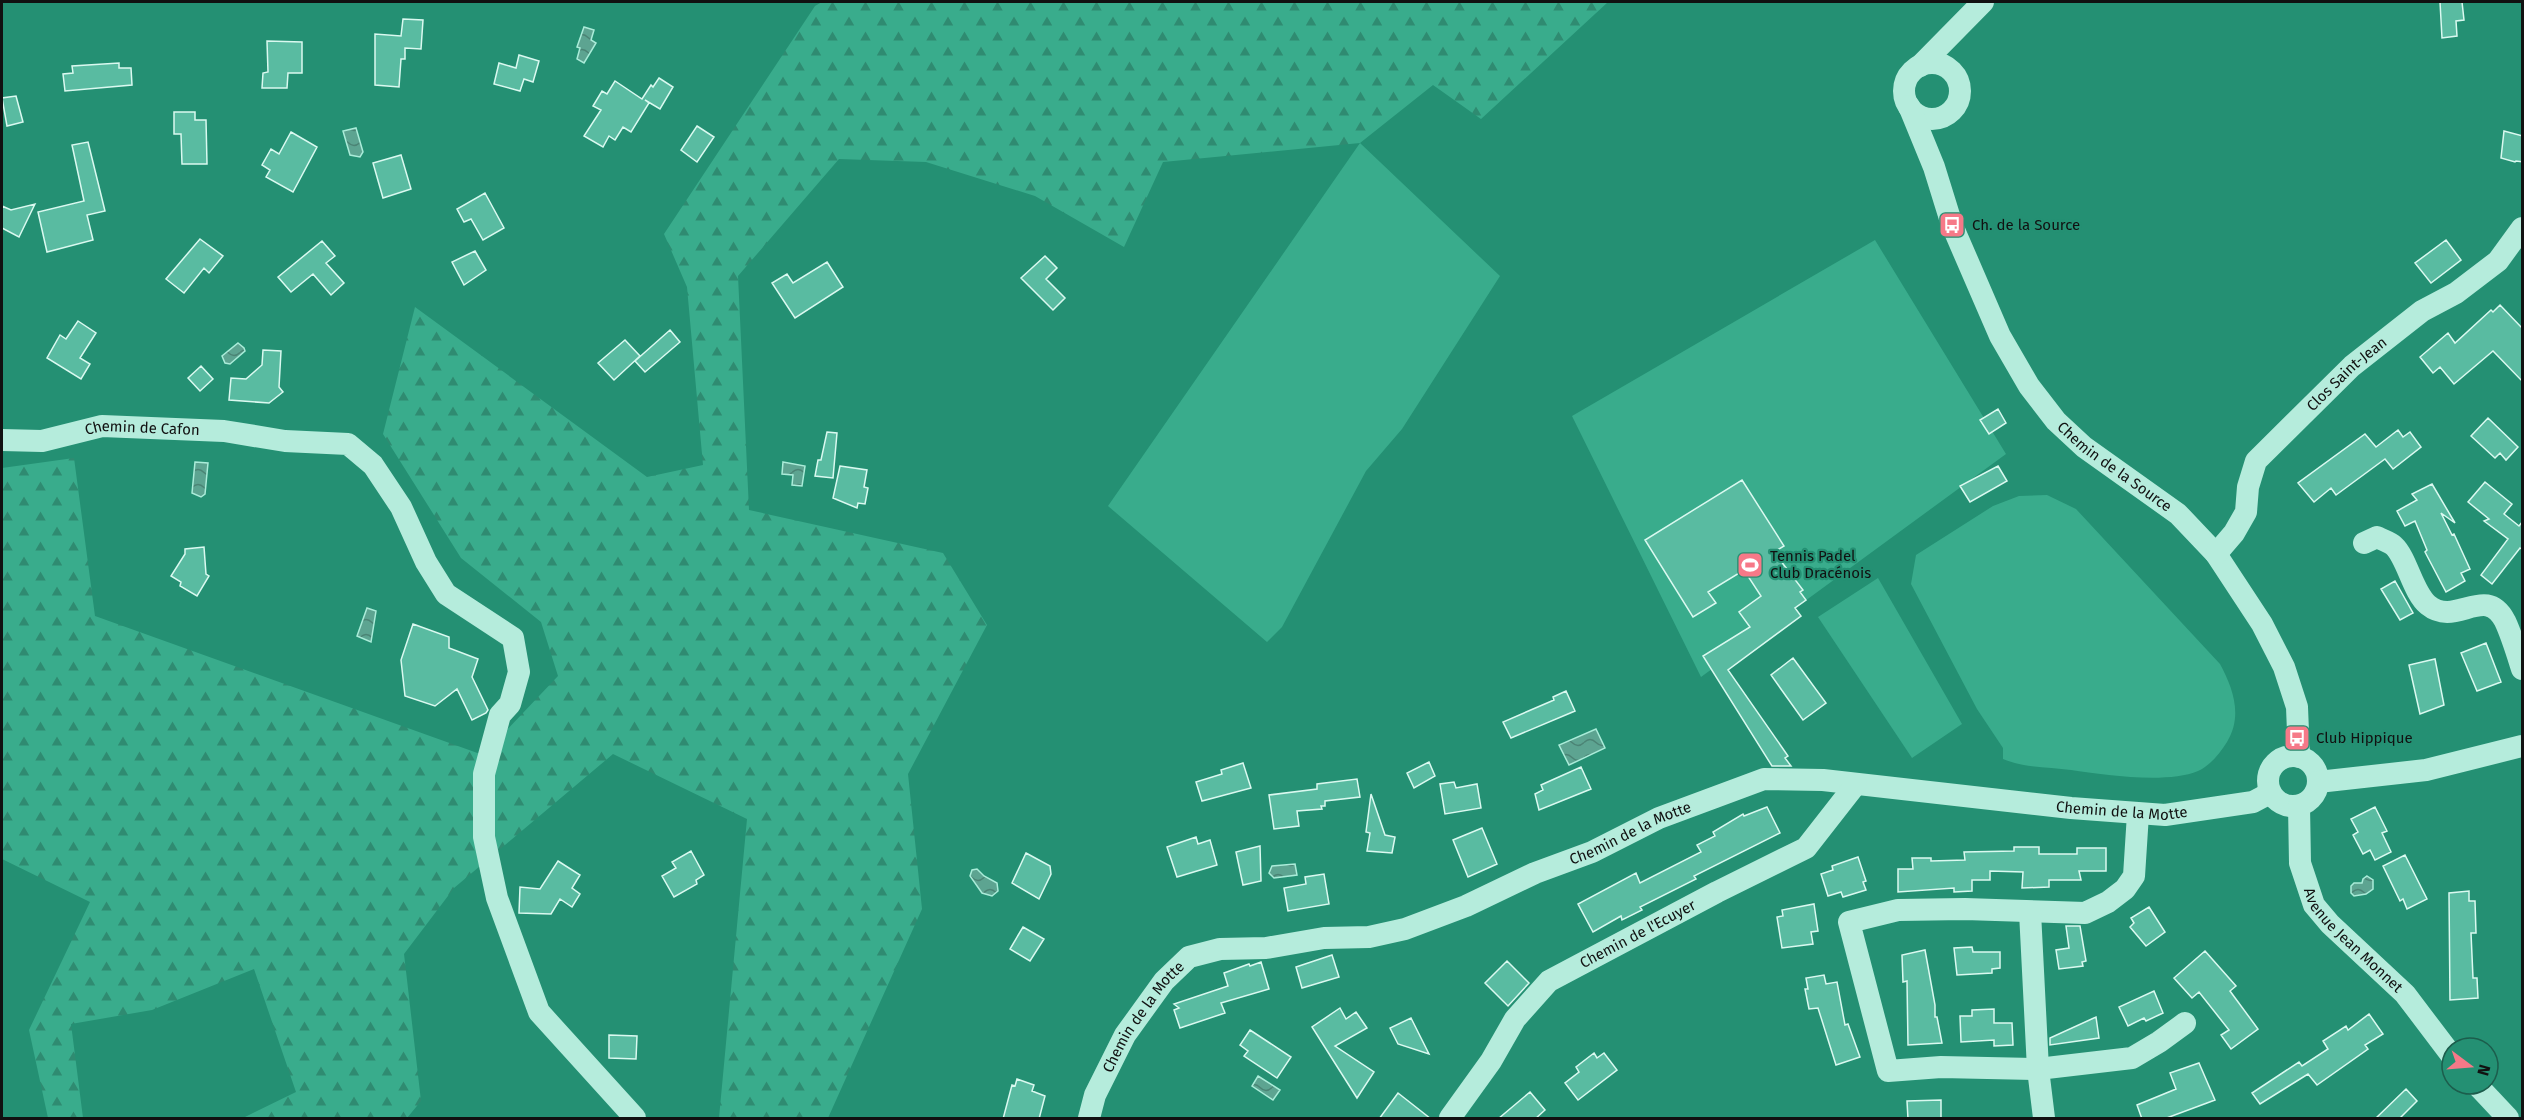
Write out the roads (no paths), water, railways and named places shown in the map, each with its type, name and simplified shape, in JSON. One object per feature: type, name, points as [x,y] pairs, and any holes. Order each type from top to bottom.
[{"type":"street","points":[[1920,66],[1938,64],[1953,73],[1958,81],[1959,99],[1955,107],[1945,116],[1932,119],[1923,117],[1909,106],[1905,88],[1909,77],[1983,2]]},
{"type":"street","points":[[1953,73],[1952,58],[1956,30]]},
{"type":"street","name":"Chemin de la Source","points":[[1909,106],[1934,167],[1952,225],[2000,336],[2029,386],[2056,421],[2084,447],[2178,514],[2216,554],[2262,624],[2284,667],[2297,707],[2299,757]]},
{"type":"street","name":"Chemin de la Source","points":[[1934,167],[1936,140],[1945,116]]},
{"type":"street","name":"Clos Saint-Jean","points":[[2216,554],[2234,532],[2246,512],[2248,487],[2256,461],[2352,366],[2422,311],[2456,293],[2498,261],[2523,228]]},
{"type":"street","name":"Chemin de Cafon","points":[[2,440],[42,441],[102,426],[224,431],[285,441],[348,444],[373,465],[401,507],[426,562],[446,594],[513,638],[519,672],[510,704],[500,715],[483,774],[484,837],[497,898],[539,1012],[635,1119]]},
{"type":"street","points":[[2364,543],[2377,537],[2394,546],[2426,603],[2437,612],[2461,611],[2481,603],[2494,608],[2504,621],[2523,669]]},
{"type":"street","points":[[2318,782],[2426,770],[2523,746]]},
{"type":"street","points":[[2299,757],[2313,766],[2318,782],[2315,793],[2309,801],[2299,806],[2282,804],[2270,793],[2268,777],[2271,769],[2283,758],[2299,757]]},
{"type":"street","name":"Chemin de la Motte","points":[[1089,1119],[1095,1095],[1125,1035],[1164,981],[1189,957],[1220,949],[1266,948],[1324,938],[1369,937],[1405,929],[1466,906],[1535,873],[1592,852],[1659,818],[1764,779],[1823,780],[2165,815],[2253,802],[2270,793]]},
{"type":"street","name":"Chemin de l'Ecuyer","points":[[1450,1119],[1491,1061],[1515,1019],[1549,981],[1806,848],[1856,784]]},
{"type":"street","name":"Avenue Jean Monnet","points":[[2299,806],[2300,863],[2314,905],[2405,994],[2440,1040]]},
{"type":"street","points":[[2138,814],[2134,876],[2125,890],[2108,902],[2085,913],[1898,910],[1849,922],[1888,1071],[1941,1068],[2038,1069],[2132,1058],[2185,1023]]},
{"type":"street","points":[[2030,912],[2038,1069],[2044,1119]]},
{"type":"street","points":[[2487,1096],[2508,1119]]},
{"type":"water","points":[[584,27],[594,30],[591,40],[596,43],[584,63],[577,59],[580,48],[577,47]]},
{"type":"water","points":[[356,128],[363,152],[360,157],[350,155],[343,131]]},
{"type":"water","points":[[238,343],[245,351],[230,364],[225,363],[222,356]]},
{"type":"water","points":[[195,462],[208,463],[205,494],[201,497],[192,493]]},
{"type":"water","points":[[783,462],[805,466],[802,486],[792,485],[793,475],[782,474]]},
{"type":"water","points":[[367,608],[376,611],[371,642],[357,636]]},
{"type":"water","points":[[1596,729],[1605,748],[1569,765],[1559,745]]},
{"type":"water","points":[[1295,864],[1297,875],[1274,878],[1269,873],[1272,866]]},
{"type":"water","points":[[977,869],[997,883],[998,891],[992,896],[982,893],[970,876],[972,870]]},
{"type":"water","points":[[2367,876],[2373,880],[2373,889],[2366,894],[2354,896],[2351,893],[2351,886],[2354,883],[2362,883]]},
{"type":"water","points":[[1258,1076],[1280,1090],[1273,1100],[1252,1086]]},
{"type":"place","name":"Ch. de la Source","points":[[1952,225]]},
{"type":"place","name":"Tennis Padel Club Dracénois","points":[[1750,565]]},
{"type":"place","name":"Club Hippique","points":[[2297,738]]}]
